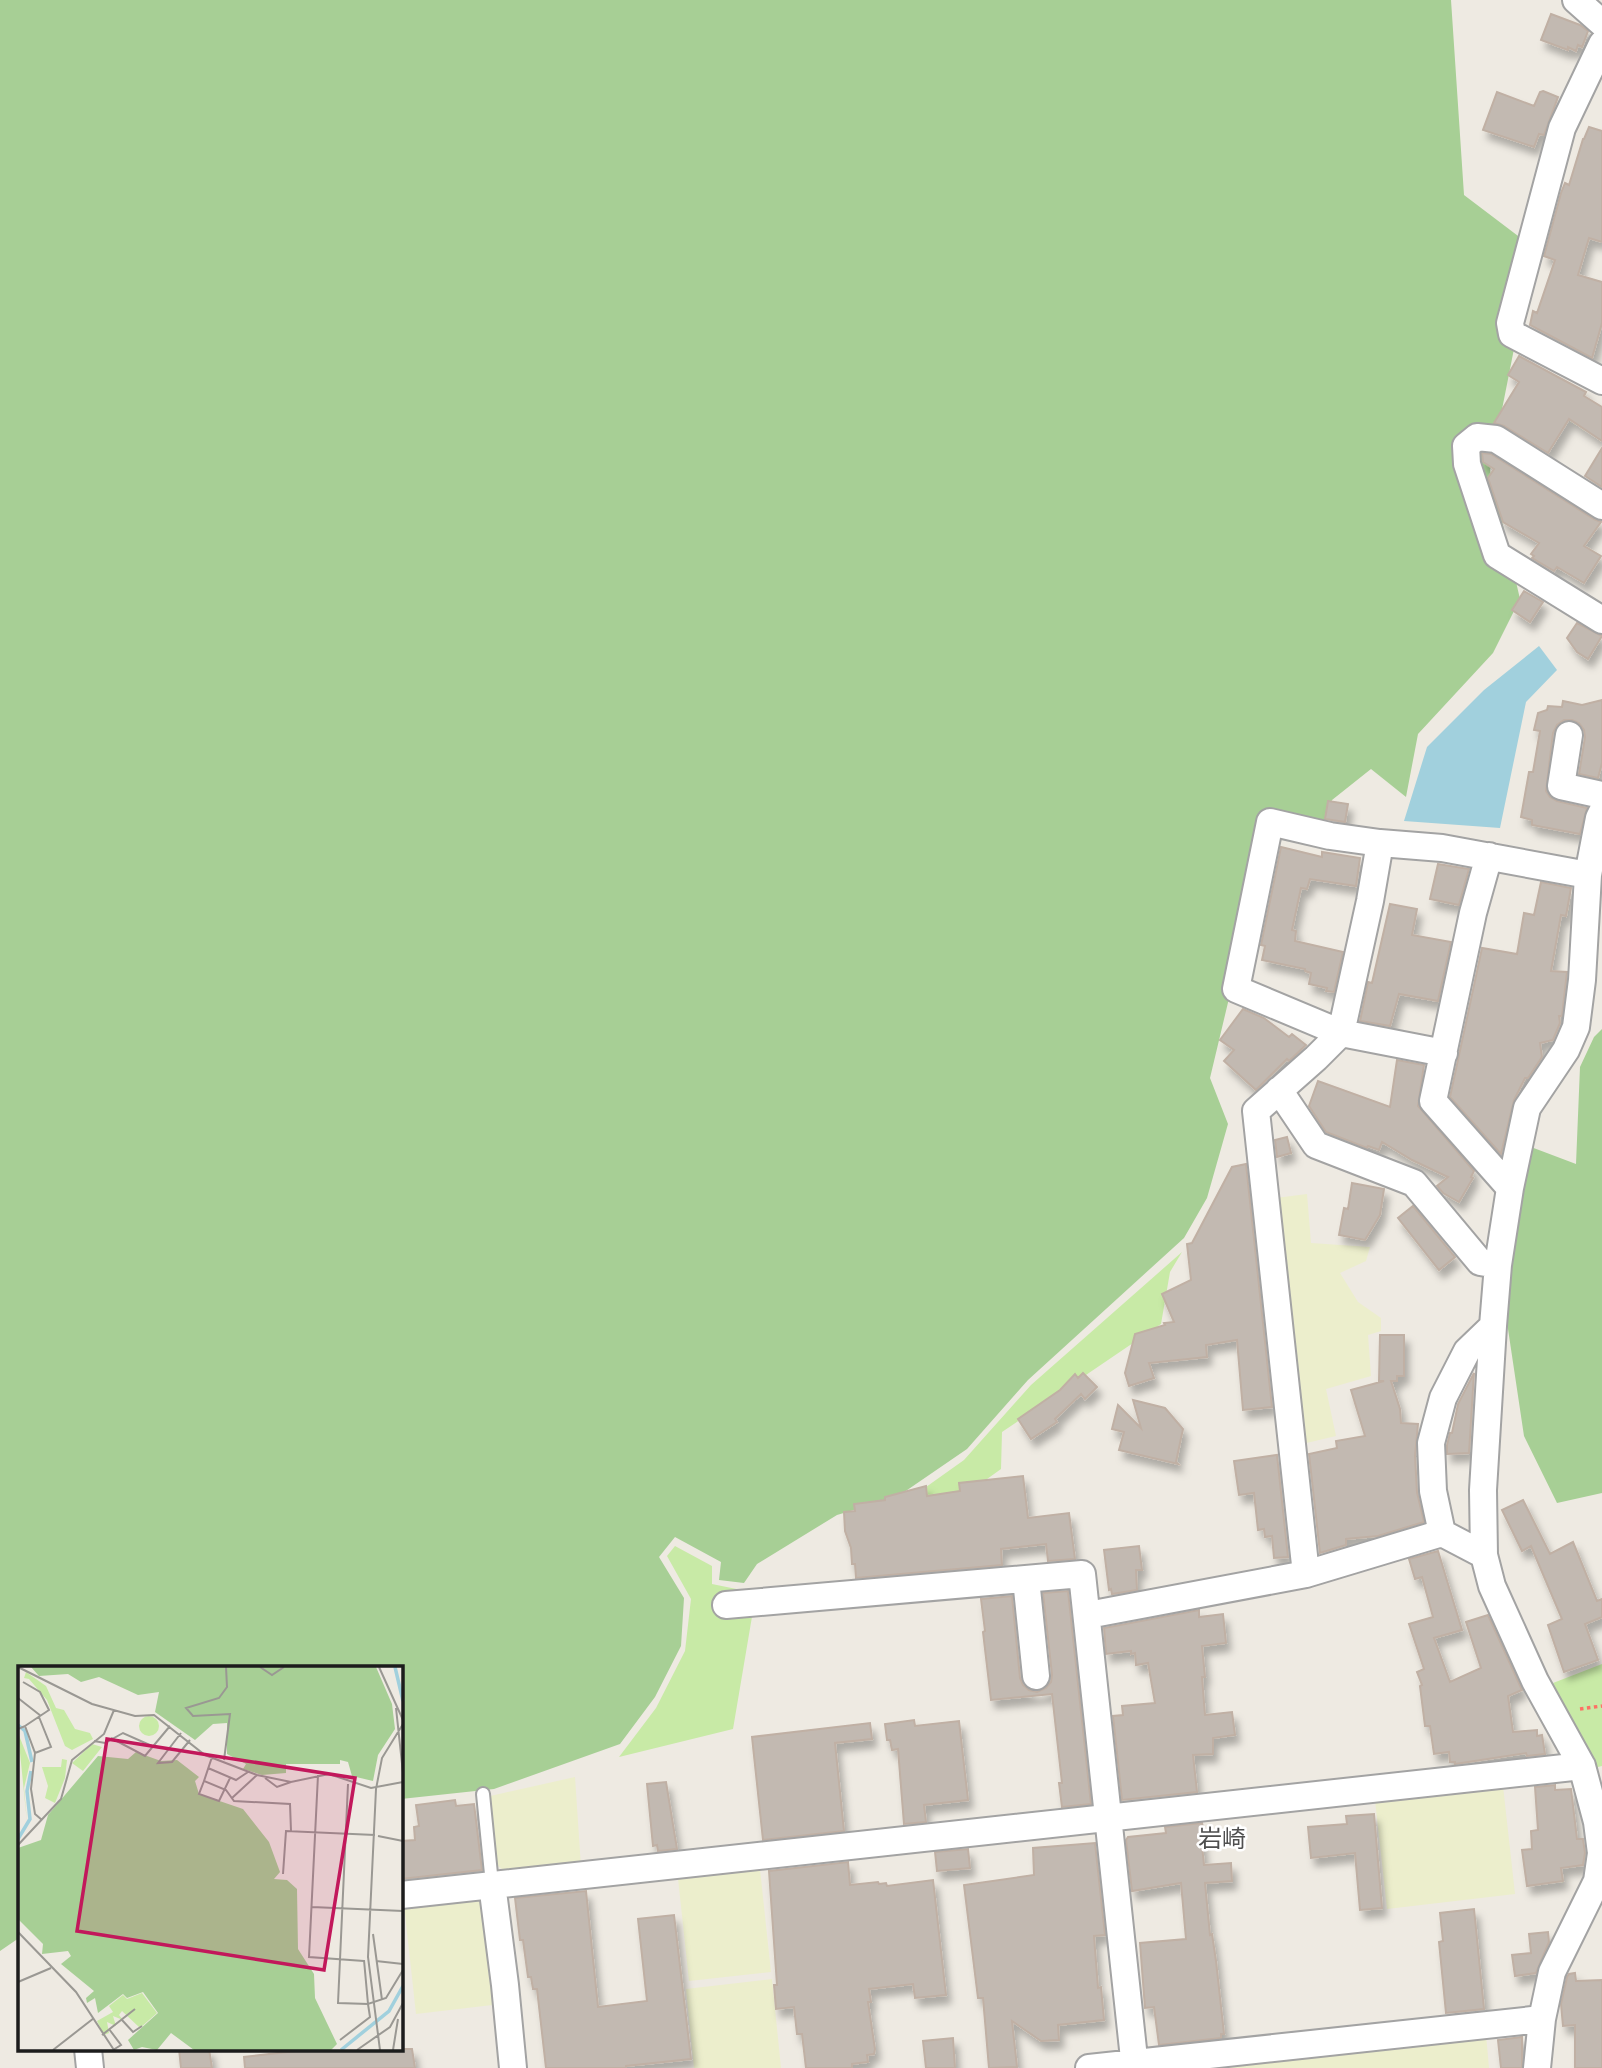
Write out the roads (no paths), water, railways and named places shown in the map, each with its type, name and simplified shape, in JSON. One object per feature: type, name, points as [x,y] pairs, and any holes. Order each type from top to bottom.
[{"type":"street","points":[[1576,0],[1602,23]]},
{"type":"street","points":[[1601,374],[1512,334],[1510,323],[1562,128],[1602,44]]},
{"type":"street","points":[[1602,506],[1496,439],[1477,436],[1466,446],[1467,464],[1497,555],[1602,620]]},
{"type":"street","points":[[1569,735],[1561,786],[1602,795]]},
{"type":"street","points":[[1537,2068],[1542,2020],[1552,1972],[1597,1881],[1601,1853],[1598,1822],[1581,1766],[1535,1681],[1492,1586],[1484,1555],[1483,1490],[1498,1265],[1510,1188],[1527,1108],[1566,1050],[1592,980],[1588,875],[1602,812]]},
{"type":"street","points":[[1444,1053],[1340,1033],[1236,989],[1270,822],[1330,836],[1442,848],[1588,875]]},
{"type":"street","points":[[1306,1574],[1256,1111],[1340,1033],[1370,901],[1380,842]]},
{"type":"street","points":[[1489,856],[1473,913],[1433,1101],[1510,1188]]},
{"type":"street","points":[[1279,1090],[1316,1144],[1414,1183],[1480,1262],[1498,1265]]},
{"type":"street","points":[[1442,1533],[1433,1491],[1432,1443],[1443,1398],[1466,1352],[1493,1326]]},
{"type":"street","points":[[1088,1615],[1332,1568],[1442,1533],[1484,1555]]},
{"type":"street","points":[[726,1605],[1082,1574],[1135,2066]]},
{"type":"street","points":[[1026,1579],[1035,1676]]},
{"type":"street","points":[[402,1895],[1581,1766]]},
{"type":"street","points":[[492,1884],[513,2068]]},
{"type":"street","points":[[1089,2068],[1135,2066],[1542,2020]]},
{"type":"street","points":[[88,2050],[90,2068]]},
{"type":"lane","points":[[483,1794],[492,1884]]},
{"type":"water","points":[[1539,646],[1557,670],[1526,702],[1500,828],[1404,821],[1427,747],[1484,690]]},
{"type":"district","name":"岩崎","points":[[1222,1839]]}]
